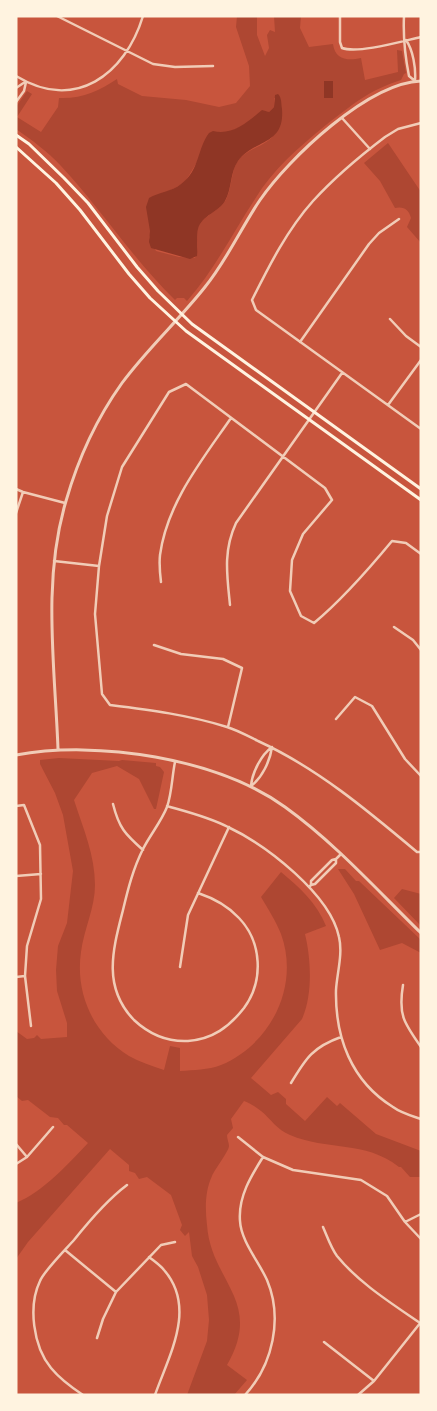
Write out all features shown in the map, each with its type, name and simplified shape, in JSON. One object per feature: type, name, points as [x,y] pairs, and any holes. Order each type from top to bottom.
[{"type":"main road","points":[[16,135],[46,159],[82,197],[137,268],[192,324],[421,489]]},
{"type":"main road","points":[[16,147],[56,183],[150,298],[175,321],[206,346],[421,500]]},
{"type":"street","points":[[57,16],[153,64],[174,67],[213,66]]},
{"type":"street","points":[[16,76],[26,82],[50,90],[64,91],[88,86],[113,70],[127,52],[144,16]]},
{"type":"street","points":[[340,16],[340,45],[342,48],[350,50],[421,37]]},
{"type":"street","points":[[404,16],[406,40],[404,48],[409,76],[415,81]]},
{"type":"street","points":[[406,40],[410,46],[416,74],[415,81]]},
{"type":"street","points":[[58,750],[52,605],[54,561],[65,503],[85,449],[110,401],[138,364],[220,268],[259,202],[278,176],[359,104],[377,94],[415,81],[421,81]]},
{"type":"street","points":[[16,88],[26,82]]},
{"type":"street","points":[[16,102],[24,91],[26,82]]},
{"type":"street","points":[[342,118],[370,149]]},
{"type":"street","points":[[421,123],[398,129],[385,137],[322,192],[300,218],[265,272],[252,300],[256,310],[421,429]]},
{"type":"street","points":[[300,342],[370,244],[379,233],[399,219]]},
{"type":"street","points":[[390,319],[406,336],[421,347]]},
{"type":"street","points":[[388,405],[421,360]]},
{"type":"street","points":[[230,605],[226,554],[231,533],[244,510],[342,373]]},
{"type":"street","points":[[421,554],[406,543],[392,541],[329,611],[314,623],[301,616],[290,591],[292,560],[303,534],[332,500],[326,488],[186,384],[169,392],[122,467],[106,516],[98,566],[95,614],[102,694],[110,705],[168,712],[228,727],[272,747],[316,772],[417,852],[421,852]]},
{"type":"street","points":[[161,582],[160,556],[168,524],[189,478],[231,418]]},
{"type":"street","points":[[16,489],[65,503]]},
{"type":"street","points":[[16,513],[23,492]]},
{"type":"street","points":[[54,561],[98,566]]},
{"type":"street","points":[[394,627],[413,640],[421,650]]},
{"type":"street","points":[[154,645],[181,654],[223,660],[242,668],[228,727]]},
{"type":"street","points":[[336,719],[355,697],[372,706],[405,759],[421,776]]},
{"type":"street","points":[[251,786],[257,781],[271,755],[272,747]]},
{"type":"street","points":[[251,786],[252,778],[266,752],[272,747]]},
{"type":"street","points":[[16,755],[58,750],[145,755],[212,771],[251,786],[284,806],[311,826],[421,933]]},
{"type":"street","points":[[175,762],[167,806],[130,878],[111,966],[116,993],[126,1012],[141,1027],[162,1039],[188,1041],[211,1037],[234,1021],[252,998],[258,973],[257,952],[250,933],[239,918],[212,898],[198,892]]},
{"type":"street","points":[[112,804],[117,820],[126,835],[143,850]]},
{"type":"street","points":[[16,806],[24,805],[40,845],[40,899],[26,946],[25,976],[31,1026]]},
{"type":"street","points":[[167,806],[196,814],[229,827],[269,851],[310,886],[328,912],[340,938],[336,1012],[341,1037],[348,1057],[363,1082],[393,1108],[421,1119]]},
{"type":"street","points":[[180,967],[188,915],[229,827]]},
{"type":"street","points":[[310,886],[311,881],[332,860],[341,854]]},
{"type":"street","points":[[16,876],[40,874]]},
{"type":"street","points":[[16,977],[25,976]]},
{"type":"street","points":[[403,985],[400,1004],[406,1026],[421,1047]]},
{"type":"street","points":[[291,1083],[305,1060],[324,1043],[341,1037]]},
{"type":"street","points":[[16,1164],[27,1157],[53,1127]]},
{"type":"street","points":[[238,1137],[263,1157],[294,1170],[361,1180],[387,1196],[405,1222],[421,1239]]},
{"type":"street","points":[[16,1144],[27,1157]]},
{"type":"street","points":[[245,1395],[264,1369],[274,1336],[274,1304],[272,1296],[267,1280],[250,1249],[240,1222],[242,1198],[250,1176],[263,1157]]},
{"type":"street","points":[[83,1395],[65,1383],[50,1367],[40,1347],[35,1328],[33,1305],[40,1280],[113,1195],[127,1185]]},
{"type":"street","points":[[405,1222],[421,1214]]},
{"type":"street","points":[[323,1228],[336,1254],[358,1277],[390,1303],[420,1322],[374,1381],[358,1395]]},
{"type":"street","points":[[97,1338],[103,1319],[116,1292],[161,1245],[175,1242]]},
{"type":"street","points":[[65,1250],[116,1292]]},
{"type":"street","points":[[149,1257],[164,1270],[177,1291],[180,1319],[174,1346],[155,1395]]},
{"type":"street","points":[[324,1342],[374,1381]]},
{"type":"shaded area","points":[[237,16],[257,16],[257,35],[265,56],[269,48],[267,35],[270,30],[275,32],[274,16],[301,16],[300,28],[309,47],[333,44],[336,53],[343,58],[361,58],[365,80],[398,72],[397,50],[402,51],[406,73],[401,80],[370,93],[296,150],[262,188],[215,264],[197,289],[187,301],[184,298],[177,298],[175,300],[145,268],[61,166],[40,146],[16,129],[16,107],[27,91],[32,94],[17,117],[41,132],[58,107],[59,98],[75,97],[90,93],[117,79],[118,84],[142,96],[186,100],[219,107],[236,103],[250,86],[249,66],[236,27]],"holes":[[[280,97],[281,114],[276,133],[265,143],[240,158],[236,164],[226,200],[198,228],[195,258],[179,257],[156,251],[149,238],[166,192],[179,186],[187,179],[201,156],[220,133],[237,128],[262,111],[269,112],[274,107],[274,98]]]},
{"type":"shaded area","points":[[324,81],[333,81],[333,98],[324,98]]},
{"type":"shaded area","points":[[278,94],[281,99],[282,109],[282,121],[279,130],[267,141],[245,154],[235,165],[225,201],[200,224],[197,235],[197,256],[190,259],[151,248],[146,207],[149,198],[173,189],[187,178],[195,166],[209,133],[233,130],[262,110],[269,112],[274,107],[275,95]]},
{"type":"shaded area","points":[[388,143],[421,192],[421,243],[407,227],[411,218],[409,213],[406,209],[395,208],[380,181],[364,163]]},
{"type":"shaded area","points":[[59,758],[156,763],[156,766],[160,767],[164,772],[156,809],[154,809],[139,779],[117,766],[92,773],[74,800],[91,852],[95,885],[95,894],[81,952],[81,982],[89,1011],[105,1036],[129,1056],[164,1070],[170,1046],[180,1048],[180,1071],[216,1067],[239,1055],[254,1043],[267,1028],[277,1011],[284,993],[287,973],[286,954],[281,934],[261,897],[281,872],[313,903],[326,926],[305,934],[309,954],[310,976],[308,999],[302,1019],[251,1078],[271,1095],[278,1092],[286,1099],[286,1104],[305,1121],[327,1097],[337,1106],[340,1103],[376,1134],[421,1151],[421,1177],[410,1177],[401,1167],[373,1153],[304,1140],[285,1133],[265,1114],[244,1101],[231,1119],[233,1128],[227,1135],[229,1145],[210,1182],[206,1206],[211,1245],[238,1308],[240,1324],[237,1343],[227,1365],[247,1380],[234,1395],[187,1395],[207,1341],[209,1320],[207,1295],[198,1267],[192,1256],[189,1232],[185,1236],[180,1230],[182,1225],[171,1195],[147,1177],[139,1179],[135,1173],[129,1171],[129,1165],[110,1149],[28,1242],[16,1259],[16,1203],[46,1185],[88,1143],[67,1125],[64,1125],[58,1118],[50,1117],[28,1100],[22,1101],[16,1096],[16,1031],[27,1039],[34,1038],[37,1035],[41,1039],[67,1037],[67,1023],[57,991],[56,970],[58,946],[67,923],[73,871],[63,815],[55,793],[40,764],[40,760]]},
{"type":"shaded area","points":[[338,869],[345,869],[421,940],[421,953],[402,943],[380,950],[354,894]]},
{"type":"shaded area","points":[[402,889],[421,894],[421,926],[394,898]]}]
